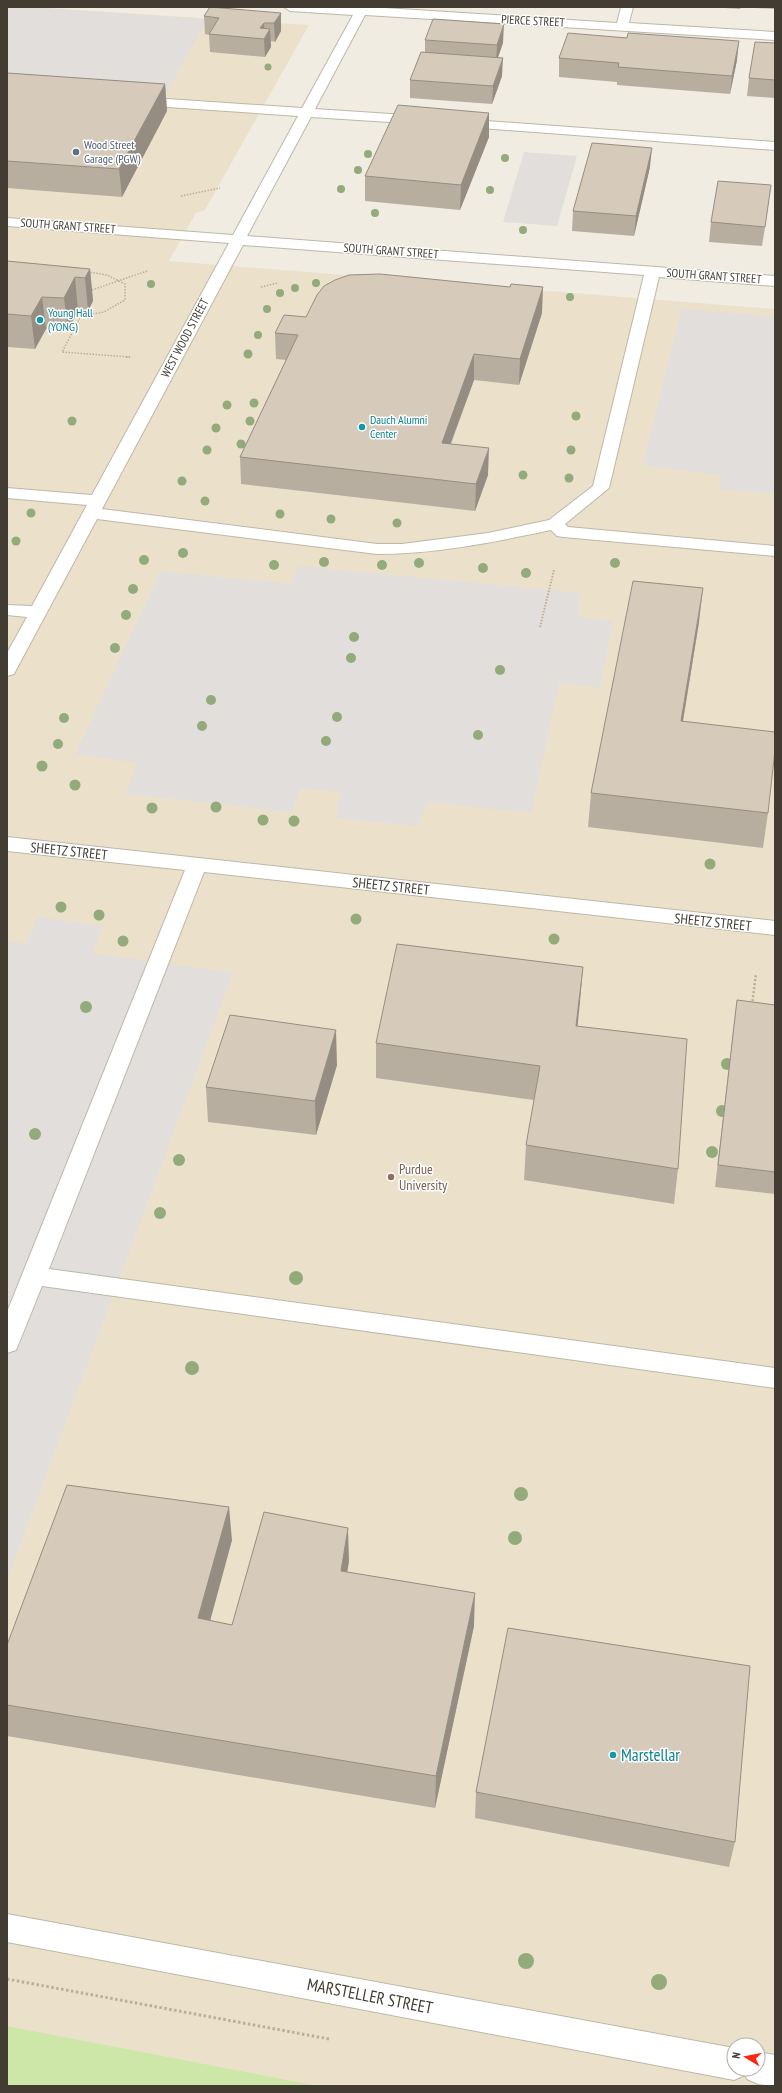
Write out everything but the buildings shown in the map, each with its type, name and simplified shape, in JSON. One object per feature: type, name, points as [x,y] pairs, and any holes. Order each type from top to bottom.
[{"type":"street","name":"PIERCE STREET","points":[[290,7],[362,9],[775,36]]},
{"type":"street","points":[[622,26],[627,7]]},
{"type":"street","name":"WEST WOOD STREET","points":[[7,670],[362,9]]},
{"type":"street","points":[[125,100],[775,146]]},
{"type":"street","name":"SOUTH GRANT STREET","points":[[7,222],[775,280]]},
{"type":"street","points":[[559,528],[601,488],[653,271]]},
{"type":"street","points":[[7,493],[377,549],[402,549],[559,528],[775,552]]},
{"type":"street","points":[[7,610],[38,612]]},
{"type":"street","name":"SHEETZ STREET","points":[[7,844],[775,928]]},
{"type":"street","points":[[7,1343],[198,865]]},
{"type":"street","points":[[34,1276],[775,1378]]},
{"type":"street","name":"MARSTELLER STREET","points":[[7,1928],[726,2063]]},
{"type":"path","points":[[81,316],[101,314],[114,308],[125,300],[126,292],[125,284],[104,273],[82,272]]},
{"type":"path","points":[[88,292],[119,280]]},
{"type":"path","points":[[84,310],[62,352],[137,358]]},
{"type":"path","points":[[540,627],[559,528]]},
{"type":"path","points":[[752,1010],[756,974]]},
{"type":"path","points":[[7,1979],[337,2041]]},
{"type":"shaded area","name":"Purdue University","points":[[7,7],[31,7],[309,25],[205,210],[196,213],[169,261],[775,309],[775,2086],[7,2086]]},
{"type":"shaded area","points":[[7,7],[28,7],[207,19],[162,101],[7,90]]},
{"type":"shaded area","points":[[524,152],[577,156],[557,226],[503,222]]},
{"type":"shaded area","points":[[681,309],[775,317],[775,494],[720,489],[720,475],[643,465]]},
{"type":"shaded area","points":[[299,566],[580,593],[578,617],[613,621],[600,688],[559,683],[531,813],[428,802],[418,826],[336,818],[340,792],[301,788],[292,812],[125,794],[138,763],[75,754],[161,571],[290,584]]},
{"type":"shaded area","points":[[38,917],[103,926],[92,953],[233,973],[7,1580],[7,941],[26,944]]},
{"type":"green space","points":[[7,2026],[318,2086],[7,2086]]},
{"type":"place","name":"Wood Street Garage (PGW)","points":[[76,152]]},
{"type":"place","name":"Young Hall (YONG)","points":[[40,320]]},
{"type":"place","name":"Dauch Alumni Center","points":[[362,427]]},
{"type":"place","name":"Purdue University","points":[[391,1177]]},
{"type":"place","name":"Marstellar","points":[[613,1755]]}]
